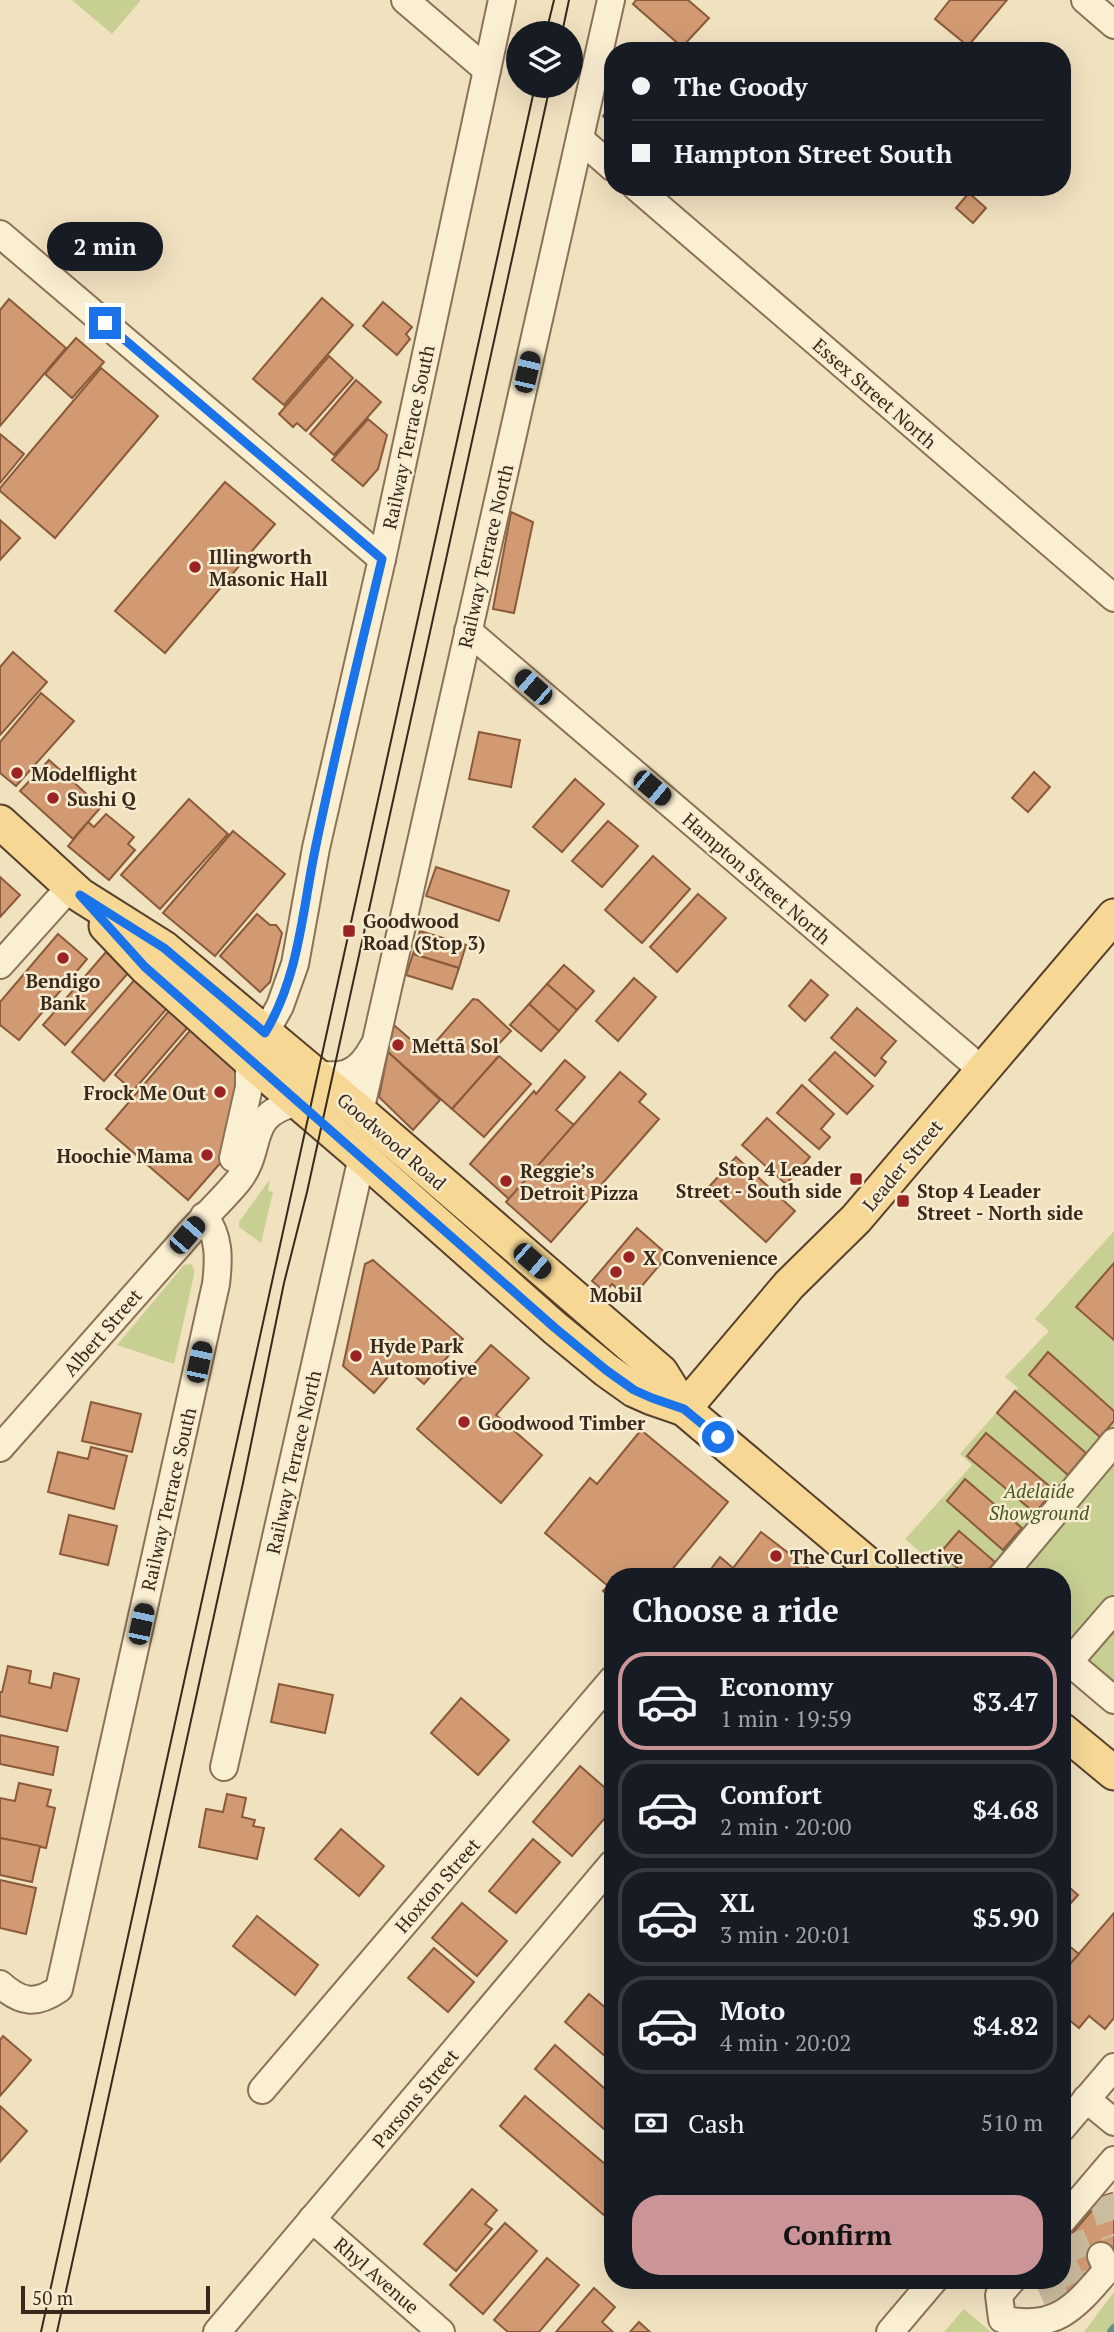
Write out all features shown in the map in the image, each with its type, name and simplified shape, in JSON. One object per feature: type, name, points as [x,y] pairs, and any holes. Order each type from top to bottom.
[{"type":"main road","name":"Goodwood Road","points":[[0,822],[75,891],[145,967],[257,1046],[312,1073],[360,1112],[661,1372],[684,1409],[866,1568]]},
{"type":"main road","name":"Leader Street","points":[[684,1409],[789,1284],[856,1219],[1114,916]]},
{"type":"main road","name":"Goodwood Road","points":[[257,1046],[298,1102],[606,1370],[643,1394],[684,1409]]},
{"type":"main road","points":[[1071,1737],[1114,1773]]},
{"type":"street","points":[[405,0],[487,70]]},
{"type":"street","name":"Railway Terrace South","points":[[257,1046],[280,1006],[295,964],[316,848],[382,559],[502,0]]},
{"type":"street","name":"Railway Terrace North","points":[[360,1112],[611,0]]},
{"type":"street","points":[[1085,0],[1114,25]]},
{"type":"street","points":[[580,139],[604,160]]},
{"type":"street","name":"Essex Street North","points":[[646,196],[1114,598]]},
{"type":"street","points":[[0,234],[382,559]]},
{"type":"street","name":"Hampton Street North","points":[[468,631],[982,1070]]},
{"type":"street","points":[[0,965],[75,891]]},
{"type":"street","points":[[312,1073],[332,1076],[352,1072],[360,1066],[376,1042]]},
{"type":"street","name":"Albert Street","points":[[204,1216],[234,1156],[257,1046]]},
{"type":"street","name":"Albert Street","points":[[0,1448],[241,1177],[258,1131],[268,1115],[279,1107],[298,1102]]},
{"type":"street","name":"Railway Terrace North","points":[[224,1767],[362,1157]]},
{"type":"street","name":"Railway Terrace South","points":[[0,1984],[11,1994],[35,2001],[46,1998],[59,1989],[216,1284],[216,1238],[212,1226],[204,1216]]},
{"type":"street","points":[[1009,1568],[1114,1442]]},
{"type":"street","points":[[1071,1654],[1114,1610]]},
{"type":"street","points":[[1071,1663],[1114,1700]]},
{"type":"street","name":"Hoxton Street","points":[[262,2090],[604,1689]]},
{"type":"street","name":"Parsons Street","points":[[218,2332],[604,1873]]},
{"type":"street","points":[[1071,2116],[1114,2067]]},
{"type":"street","points":[[1086,2099],[1114,2122]]},
{"type":"street","points":[[1079,2210],[1114,2161]]},
{"type":"street","name":"Rhyl Avenue","points":[[312,2219],[441,2332]]},
{"type":"street","points":[[1004,2289],[999,2295],[1002,2319],[1018,2327],[1043,2328],[1084,2288]]},
{"type":"street","points":[[890,2332],[926,2289]]},
{"type":"green space","points":[[72,0],[141,0],[112,34]]},
{"type":"green space","points":[[270,1179],[268,1191],[273,1192],[261,1243],[239,1227],[239,1222]]},
{"type":"green space","name":"Adelaide Showground","points":[[1114,1231],[1114,1716],[1071,1680],[1071,1568],[939,1568],[905,1539],[972,1465],[960,1454],[1018,1388],[1005,1377],[1049,1331],[1035,1319]]},
{"type":"green space","points":[[191,1264],[194,1275],[174,1364],[117,1345],[184,1265]]},
{"type":"green space","points":[[1114,2292],[1114,2332],[1084,2332]]},
{"type":"green space","points":[[964,2309],[991,2332],[944,2332]]},
{"type":"building","points":[[636,0],[688,0],[709,18],[687,42],[676,42],[633,4]]},
{"type":"building","points":[[950,0],[1007,0],[971,42],[963,42],[935,19]]},
{"type":"building","points":[[966,196],[972,196],[986,208],[973,223],[956,208]]},
{"type":"building","points":[[322,298],[353,325],[284,405],[253,379]]},
{"type":"building","points":[[9,299],[66,348],[0,426],[0,310]]},
{"type":"building","points":[[383,302],[412,327],[406,334],[410,339],[397,355],[363,326]]},
{"type":"building","points":[[76,338],[104,362],[72,398],[45,374]]},
{"type":"building","points":[[329,356],[353,378],[306,431],[297,423],[293,427],[279,414]]},
{"type":"building","points":[[101,368],[158,416],[55,538],[0,491],[0,488]]},
{"type":"building","points":[[356,380],[381,402],[334,455],[310,434]]},
{"type":"building","points":[[368,419],[387,435],[378,469],[363,486],[332,460]]},
{"type":"building","points":[[0,434],[24,454],[0,483]]},
{"type":"building","name":"Illingworth Masonic Hall","points":[[225,482],[275,524],[165,653],[115,611]]},
{"type":"building","points":[[511,512],[533,522],[514,613],[493,609]]},
{"type":"building","points":[[0,520],[20,538],[0,560]]},
{"type":"building","points":[[13,652],[47,682],[0,735],[0,667]]},
{"type":"building","points":[[41,693],[74,721],[16,786],[0,773],[0,742]]},
{"type":"building","points":[[479,732],[520,740],[511,787],[469,779]]},
{"type":"building","points":[[49,760],[101,807],[73,839],[20,791]]},
{"type":"building","points":[[1034,772],[1050,787],[1028,812],[1012,798]]},
{"type":"building","points":[[575,779],[604,804],[562,852],[533,827]]},
{"type":"building","points":[[189,799],[228,834],[160,909],[121,875]]},
{"type":"building","points":[[106,814],[134,837],[128,844],[135,850],[109,880],[68,846],[88,822],[94,827]]},
{"type":"building","points":[[608,821],[638,846],[602,887],[572,861]]},
{"type":"building","points":[[233,831],[285,874],[215,956],[163,913]]},
{"type":"building","points":[[653,856],[690,889],[642,943],[605,910]]},
{"type":"building","points":[[436,867],[509,891],[499,921],[426,896]]},
{"type":"building","points":[[0,877],[20,895],[0,917]]},
{"type":"building","points":[[698,894],[726,918],[677,972],[650,947]]},
{"type":"building","points":[[257,914],[270,925],[276,925],[282,933],[270,982],[260,992],[220,956]]},
{"type":"building","points":[[420,931],[466,945],[459,968],[413,954]]},
{"type":"building","points":[[58,934],[87,959],[19,1040],[0,1025],[0,1002]]},
{"type":"building","points":[[106,952],[129,972],[65,1045],[43,1025]]},
{"type":"building","points":[[413,954],[459,968],[452,989],[406,975]]},
{"type":"building","points":[[564,965],[594,991],[577,1010],[547,984]]},
{"type":"building","points":[[137,977],[169,1006],[104,1081],[72,1052]]},
{"type":"building","points":[[634,978],[656,997],[618,1041],[596,1021]]},
{"type":"building","points":[[811,980],[828,995],[805,1021],[789,1006]]},
{"type":"building","points":[[547,984],[577,1010],[559,1031],[529,1004]]},
{"type":"building","points":[[473,999],[478,1000],[511,1031],[493,1050],[499,1056],[452,1109],[388,1052],[394,1025],[426,1053]]},
{"type":"building","points":[[529,1004],[559,1031],[541,1051],[510,1025]]},
{"type":"building","points":[[857,1008],[896,1041],[881,1058],[886,1062],[875,1076],[831,1038]]},
{"type":"building","points":[[169,1011],[188,1027],[133,1091],[115,1075]]},
{"type":"building","points":[[194,1026],[235,1061],[238,1080],[223,1160],[188,1200],[106,1129]]},
{"type":"building","points":[[388,1052],[440,1100],[413,1130],[379,1097]]},
{"type":"building","points":[[835,1052],[873,1086],[847,1114],[809,1080]]},
{"type":"building","points":[[499,1056],[531,1084],[484,1137],[452,1109]]},
{"type":"building","points":[[565,1060],[585,1077],[556,1110],[574,1125],[509,1199],[470,1164]]},
{"type":"building","points":[[620,1072],[646,1094],[639,1102],[659,1119],[551,1242],[506,1202]]},
{"type":"building","points":[[802,1085],[834,1114],[821,1129],[830,1137],[819,1149],[777,1113]]},
{"type":"building","points":[[767,1118],[810,1157],[786,1184],[742,1145]]},
{"type":"building","points":[[736,1157],[795,1211],[766,1242],[707,1189]]},
{"type":"building","points":[[637,1228],[668,1255],[630,1300],[612,1284],[605,1292],[592,1281]]},
{"type":"building","points":[[373,1260],[463,1339],[424,1384],[400,1363],[374,1393],[343,1366],[365,1264]]},
{"type":"building","points":[[1114,1263],[1114,1340],[1076,1307]]},
{"type":"building","name":"Goodwood Timber","points":[[491,1345],[529,1378],[496,1415],[542,1455],[501,1503],[417,1429]]},
{"type":"building","points":[[1048,1352],[1114,1411],[1114,1421],[1100,1437],[1029,1375]]},
{"type":"building","points":[[1015,1391],[1086,1453],[1068,1475],[997,1413]]},
{"type":"building","points":[[91,1402],[141,1414],[132,1452],[82,1441]]},
{"type":"building","points":[[641,1430],[728,1502],[673,1568],[604,1568],[604,1583],[545,1533],[590,1478],[597,1484]]},
{"type":"building","points":[[986,1433],[1054,1490],[1035,1513],[967,1456]]},
{"type":"building","points":[[91,1447],[127,1456],[114,1509],[48,1492],[58,1452],[88,1459]]},
{"type":"building","points":[[965,1479],[1022,1528],[1003,1550],[947,1501]]},
{"type":"building","points":[[69,1515],[117,1526],[108,1565],[60,1554]]},
{"type":"building","points":[[959,1531],[995,1562],[990,1568],[958,1568],[940,1553]]},
{"type":"building","points":[[761,1532],[808,1568],[733,1568]]},
{"type":"building","points":[[720,1557],[733,1568],[712,1568]]},
{"type":"building","points":[[8,1666],[31,1671],[29,1683],[51,1688],[54,1673],[79,1679],[67,1731],[0,1716],[0,1692]]},
{"type":"building","points":[[279,1684],[333,1695],[325,1733],[271,1722]]},
{"type":"building","points":[[461,1698],[509,1740],[478,1775],[431,1733]]},
{"type":"building","points":[[0,1735],[58,1747],[53,1775],[0,1764]]},
{"type":"building","points":[[580,1766],[604,1787],[604,1819],[572,1856],[533,1822]]},
{"type":"building","points":[[19,1783],[51,1790],[47,1806],[55,1808],[46,1848],[0,1838],[0,1798],[15,1801]]},
{"type":"building","points":[[227,1794],[246,1798],[242,1817],[255,1820],[253,1826],[264,1828],[257,1859],[199,1847],[206,1809],[223,1812]]},
{"type":"building","points":[[341,1829],[384,1866],[359,1896],[315,1859]]},
{"type":"building","points":[[0,1838],[40,1846],[32,1882],[0,1875]]},
{"type":"building","points":[[533,1839],[560,1862],[516,1913],[489,1891]]},
{"type":"building","points":[[0,1880],[36,1888],[26,1934],[0,1928]]},
{"type":"building","points":[[1071,1889],[1078,1895],[1071,1903]]},
{"type":"building","points":[[462,1903],[507,1941],[477,1976],[432,1938]]},
{"type":"building","points":[[1114,1913],[1114,2018],[1105,2029],[1089,2016],[1079,2028],[1071,2021],[1071,1963]]},
{"type":"building","points":[[257,1916],[318,1965],[295,1995],[233,1946]]},
{"type":"building","points":[[1071,1947],[1079,1954],[1071,1963]]},
{"type":"building","points":[[434,1948],[474,1982],[448,2012],[408,1978]]},
{"type":"building","points":[[589,1994],[604,2006],[604,2055],[565,2022]]},
{"type":"building","points":[[3,2036],[31,2060],[0,2096],[0,2040]]},
{"type":"building","points":[[555,2045],[604,2088],[604,2129],[535,2069]]},
{"type":"building","points":[[525,2096],[604,2163],[604,2215],[500,2126]]},
{"type":"building","points":[[0,2106],[27,2131],[0,2162]]},
{"type":"building","points":[[472,2189],[497,2210],[485,2224],[492,2229],[456,2271],[424,2244]]},
{"type":"building","points":[[1112,2193],[1114,2263],[1108,2248],[1051,2314],[1042,2289],[1071,2289],[1071,2235],[1094,2208],[1091,2200]]},
{"type":"building","points":[[505,2223],[537,2251],[483,2314],[450,2285]]},
{"type":"building","points":[[547,2258],[579,2285],[539,2332],[508,2332],[494,2320]]},
{"type":"building","points":[[594,2288],[615,2307],[602,2322],[613,2332],[556,2332]]},
{"type":"building","points":[[639,2322],[650,2332],[630,2332]]},
{"type":"waterway","points":[[1111,2332],[1114,2328]]},
{"type":"tunnel","points":[[1101,2197],[1114,2236]]},
{"type":"tunnel","points":[[1071,2234],[1087,2272]]},
{"type":"tunnel","points":[[1071,2280],[1074,2286]]},
{"type":"tunnel","points":[[1052,2289],[1059,2305]]},
{"type":"tram line","points":[[549,21],[554,0]]},
{"type":"tram line","points":[[565,21],[569,0]]},
{"type":"tram line","points":[[41,2332],[532,98]]},
{"type":"tram line","points":[[57,2332],[243,1483],[284,1283],[307,1192],[547,98]]},
{"type":"place","name":"Illingworth Masonic Hall","points":[[195,567]]},
{"type":"place","name":"Modelflight","points":[[17,773]]},
{"type":"place","name":"Sushi Q","points":[[53,798]]},
{"type":"place","name":"Goodwood Road (Stop 3)","points":[[349,931]]},
{"type":"place","name":"Bendigo Bank","points":[[63,958]]},
{"type":"place","name":"Mettā Sol","points":[[398,1045]]},
{"type":"place","name":"Frock Me Out","points":[[220,1092]]},
{"type":"place","name":"Hoochie Mama","points":[[207,1155]]},
{"type":"place","name":"Stop 4 Leader Street - South side","points":[[856,1179]]},
{"type":"place","name":"Reggie’s Detroit Pizza","points":[[506,1181]]},
{"type":"place","name":"Stop 4 Leader Street - North side","points":[[903,1201]]},
{"type":"place","name":"X Convenience","points":[[629,1257]]},
{"type":"place","name":"Mobil","points":[[616,1272]]},
{"type":"place","name":"Hyde Park Automotive","points":[[356,1356]]},
{"type":"place","name":"Goodwood Timber","points":[[464,1422]]},
{"type":"place","name":"The Curl Collective","points":[[776,1556]]},
{"type":"route","points":[[105,323],[382,559],[316,848],[295,964],[280,1006],[265,1033],[164,948],[80,895],[145,967],[555,1328],[634,1390],[684,1409],[718,1437]]}]
